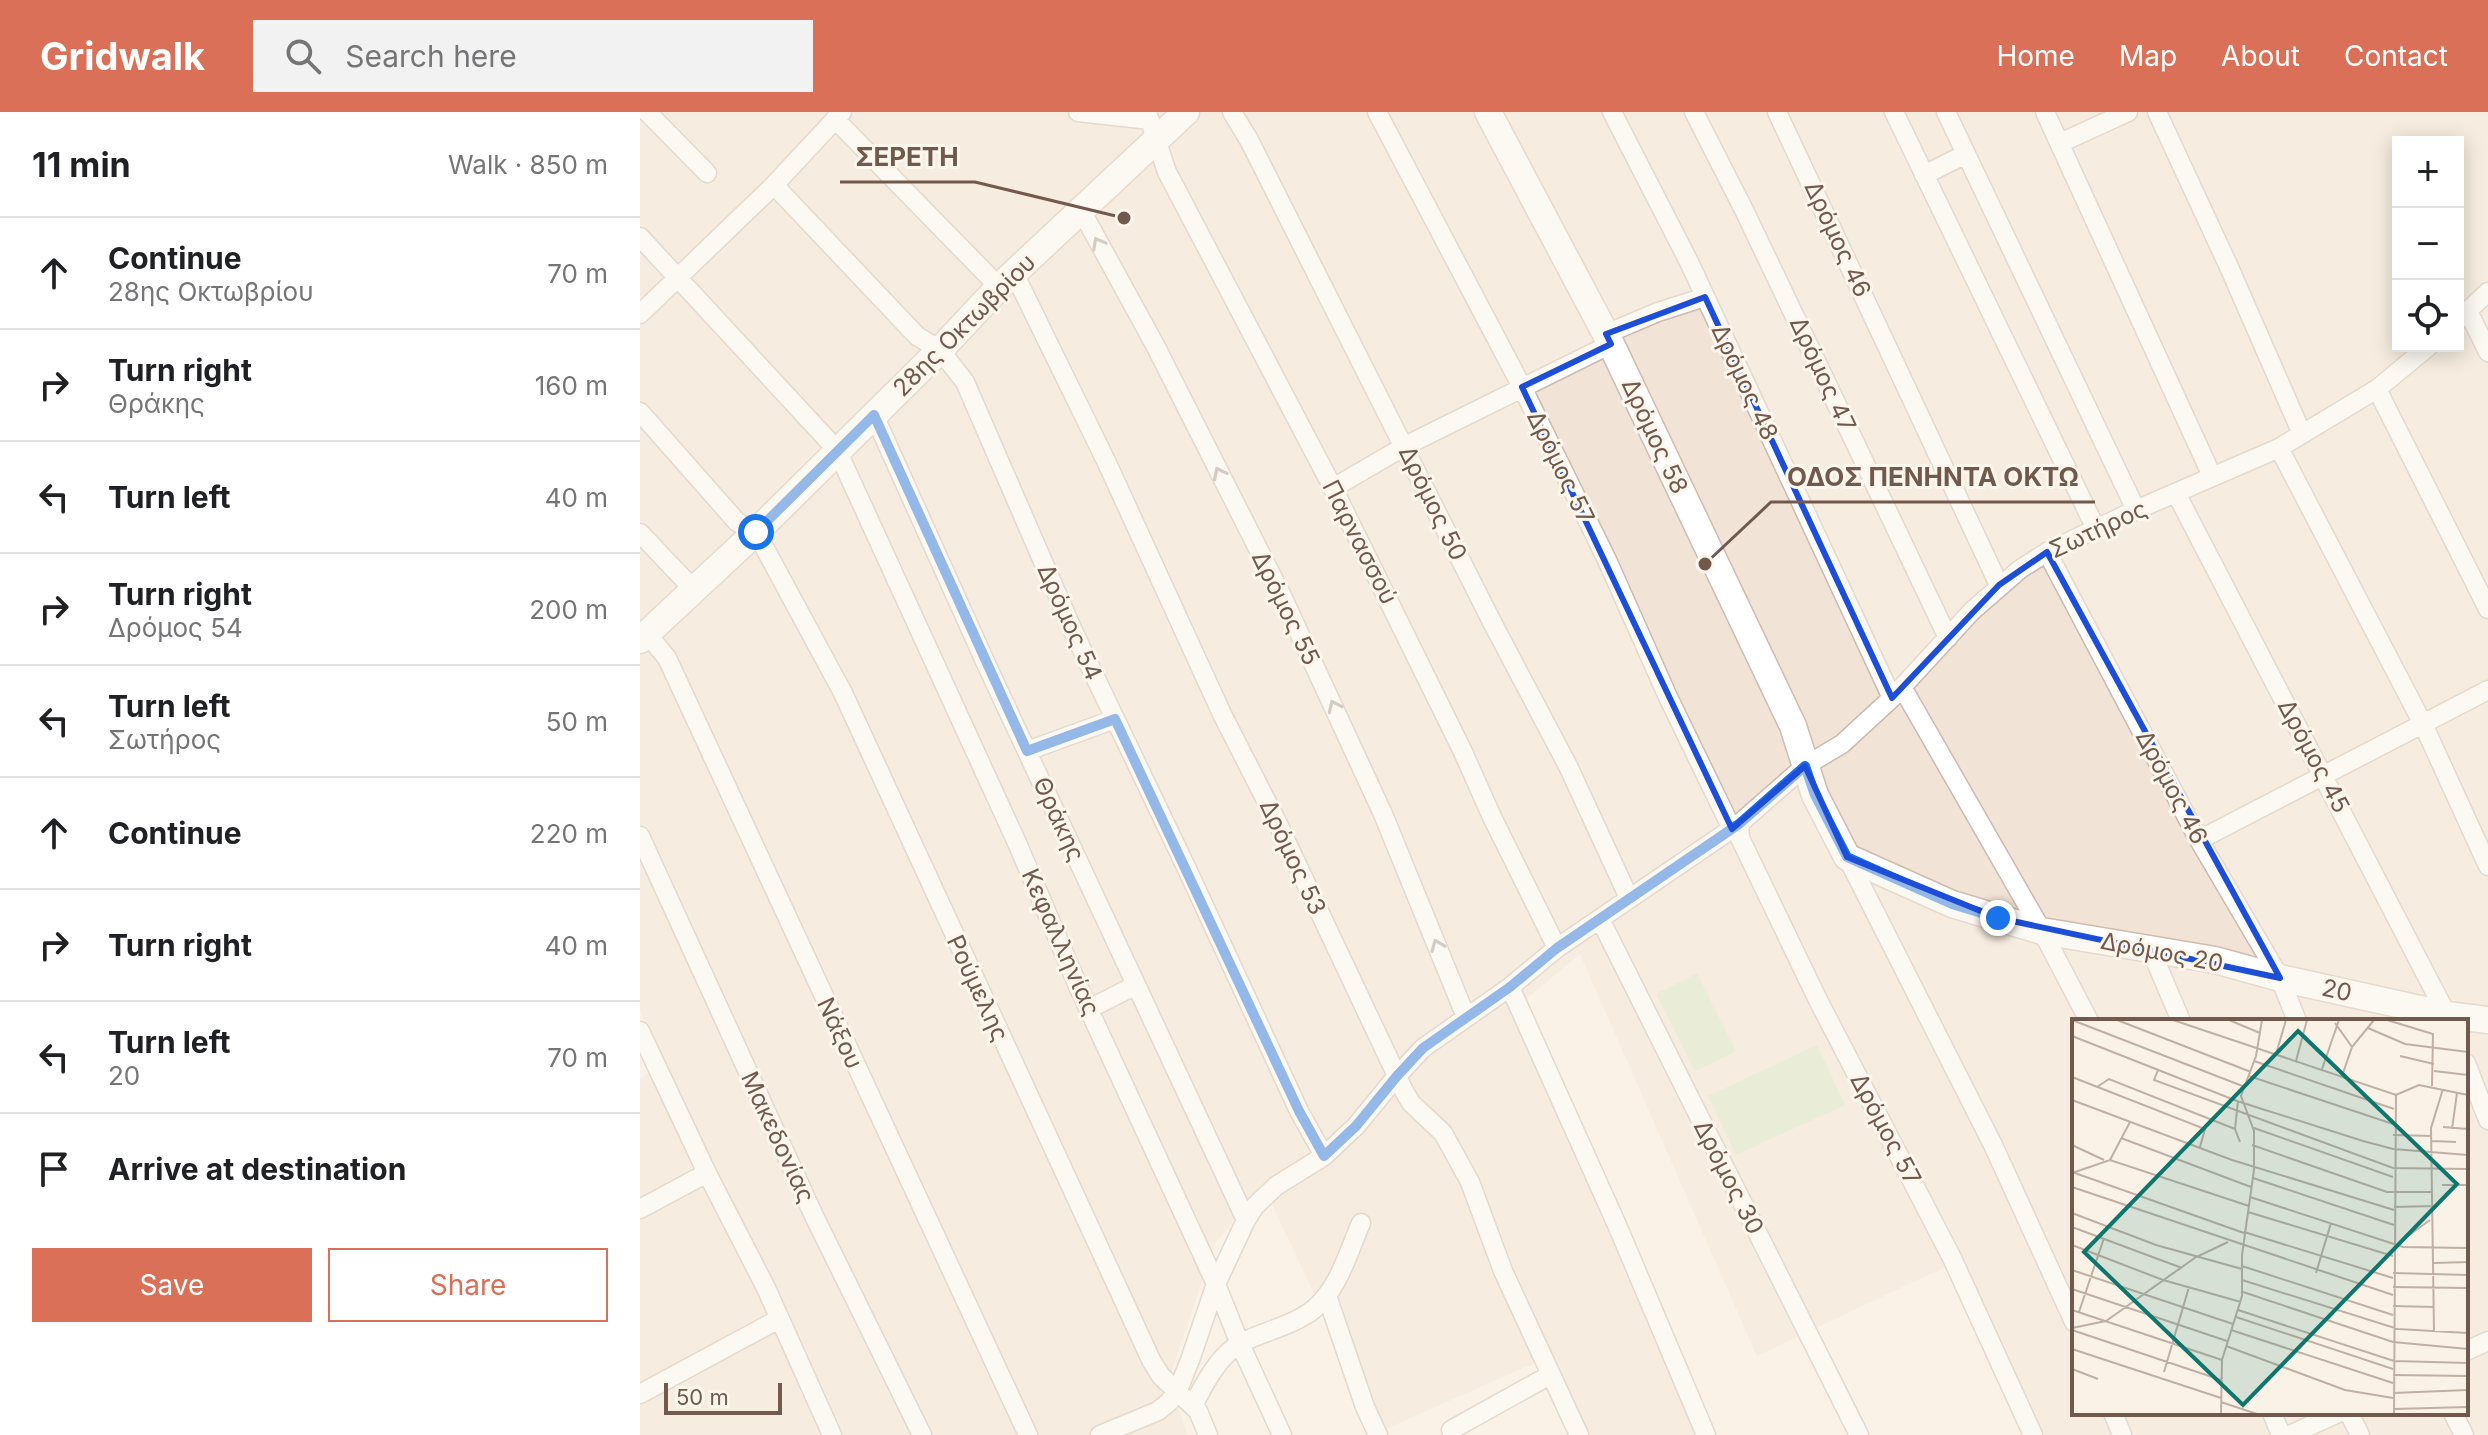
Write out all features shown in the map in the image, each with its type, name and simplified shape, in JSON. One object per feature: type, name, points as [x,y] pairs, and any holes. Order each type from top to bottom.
[{"type":"street","points":[[647,112],[707,173]]},
{"type":"street","points":[[1078,112],[1151,124]]},
{"type":"street","name":"28ης Οκτωβρίου","points":[[643,637],[756,532],[940,350],[1006,280],[1081,210],[1151,124],[1186,112]]},
{"type":"street","name":"Δρόμος 50","points":[[1232,112],[1568,766],[1629,898]]},
{"type":"street","name":"Δρόμος 57","points":[[1377,112],[1522,387],[1607,560],[1668,697],[1736,826],[1818,1000],[1952,1258],[2033,1435]]},
{"type":"street","name":"Δρόμος 58","points":[[1488,112],[1608,339],[1793,726],[1815,795],[1847,857]]},
{"type":"street","name":"Δρόμος 48","points":[[1612,112],[1897,692],[2042,931],[2088,1019]]},
{"type":"street","name":"Δρόμος 47","points":[[1694,112],[1745,212],[1948,638]]},
{"type":"street","name":"Δρόμος 46","points":[[1777,112],[1999,585]]},
{"type":"street","points":[[1894,112],[2096,529]]},
{"type":"street","points":[[1946,112],[2136,510]]},
{"type":"street","points":[[2045,112],[2212,476]]},
{"type":"street","points":[[2060,143],[2128,112]]},
{"type":"street","points":[[2157,112],[2302,434]]},
{"type":"street","points":[[640,314],[774,185],[838,116]]},
{"type":"street","name":"Δρόμος 53","points":[[838,116],[1006,280],[1107,463],[1222,714],[1277,822],[1397,1076],[1411,1103],[1443,1133],[1470,1182],[1503,1271],[1579,1435]]},
{"type":"street","name":"Παρνασσού","points":[[1151,124],[1167,172],[1333,488],[1557,948]]},
{"type":"street","points":[[1924,175],[1966,154]]},
{"type":"street","name":"Δρόμος 54","points":[[774,185],[917,336],[940,350],[965,382],[1074,633],[1299,1111],[1324,1156]]},
{"type":"street","name":"Δρόμος 55","points":[[1081,210],[1155,345],[1282,596],[1383,814],[1466,1017]]},
{"type":"street","name":"Κεφαλληνίας","points":[[640,237],[837,450],[1282,1435]]},
{"type":"street","points":[[2464,315],[2488,292]]},
{"type":"street","points":[[1333,488],[1405,446],[1522,387],[1658,312],[1705,297]]},
{"type":"street","points":[[2464,317],[2488,352]]},
{"type":"street","name":"Σωτήρος","points":[[1397,1076],[1423,1048],[1510,987],[1557,948],[1736,826],[1805,766],[1842,744],[1897,692],[1999,585],[2047,552],[2279,448],[2377,389],[2422,352]]},
{"type":"street","points":[[2377,389],[2488,609]]},
{"type":"street","points":[[640,412],[737,522],[756,532]]},
{"type":"street","name":"Θράκης","points":[[874,415],[1246,1220]]},
{"type":"street","points":[[2279,448],[2423,724],[2488,866]]},
{"type":"street","name":"Δρόμος 45","points":[[2176,493],[2448,1018]]},
{"type":"street","name":"Ρούμελης","points":[[756,532],[843,693],[1152,1362],[1161,1376],[1198,1411],[1208,1435]]},
{"type":"street","points":[[640,533],[695,591]]},
{"type":"street","name":"Δρόμος 46","points":[[2047,552],[2199,840],[2280,978],[2296,1019]]},
{"type":"street","name":"Νάξου","points":[[643,637],[667,658],[1028,1435]]},
{"type":"street","points":[[2199,840],[2488,690]]},
{"type":"street","points":[[1027,751],[1115,719]]},
{"type":"street","name":"Μακεδονίας","points":[[640,836],[815,1218],[922,1435]]},
{"type":"street","points":[[1847,857],[1952,904],[2042,931]]},
{"type":"street","points":[[1847,857],[1993,1145],[2072,1318]]},
{"type":"street","name":"Δρόμος 30","points":[[1600,919],[1859,1435]]},
{"type":"street","name":"Δρόμος 20","points":[[2042,931],[2215,960],[2280,978]]},
{"type":"street","points":[[2150,948],[2180,1019]]},
{"type":"street","name":"20","points":[[2280,978],[2448,1018],[2488,1020]]},
{"type":"street","points":[[1089,1009],[1136,985]]},
{"type":"street","points":[[1510,987],[1617,1225],[1706,1435]]},
{"type":"street","points":[[640,1031],[646,1061],[707,1173],[779,1319],[831,1435]]},
{"type":"street","points":[[2468,1068],[2488,1120]]},
{"type":"street","points":[[1102,1435],[1158,1411],[1178,1390],[1216,1284],[1246,1220],[1265,1195],[1324,1156],[1356,1126],[1397,1076]]},
{"type":"street","points":[[640,1209],[707,1173]]},
{"type":"street","points":[[1193,1406],[1222,1359],[1240,1344],[1312,1311],[1327,1296],[1335,1285],[1361,1223]]},
{"type":"street","points":[[1327,1296],[1378,1435]]},
{"type":"street","points":[[640,1394],[779,1319]]},
{"type":"street","points":[[2468,1350],[2488,1341]]},
{"type":"street","points":[[1450,1433],[1550,1375]]},
{"type":"street","points":[[2114,1415],[2122,1435]]},
{"type":"street","points":[[2273,1415],[2281,1435]]},
{"type":"street","points":[[2290,1435],[2334,1415]]},
{"type":"street","points":[[2350,1415],[2360,1435]]},
{"type":"street","points":[[2454,1415],[2464,1435]]},
{"type":"highlighted area","points":[[1705,297],[1892,698],[1999,585],[2047,552],[2280,978],[1998,918],[1847,857],[1805,766],[1732,829],[1522,387],[1611,344],[1606,334]]},
{"type":"shaded area","points":[[640,112],[2488,112],[2488,1435],[2017,1435],[2031,1428],[1951,1264],[1757,1356],[1580,954],[1519,1005],[1709,1435],[1582,1435],[1546,1358],[1379,1432],[1262,1183],[1214,1245],[1169,1378],[1187,1435],[640,1435],[640,1078],[666,1064],[640,1011]]},
{"type":"green space","points":[[1697,973],[1736,1051],[1695,1071],[1656,994]]},
{"type":"green space","points":[[1817,1045],[1845,1105],[1736,1155],[1708,1096]]},
{"type":"place","name":"ΣΕΡΕΤΗ","points":[[1124,218]]},
{"type":"place","name":"ΟΔΟΣ ΠΕΝΗΝΤΑ ΟΚΤΩ","points":[[1705,564]]},
{"type":"route","points":[[756,532],[874,415],[1027,751],[1115,719],[1299,1111],[1324,1156],[1356,1126],[1423,1048],[1510,987],[1557,948],[1739,824],[1805,766],[1815,795],[1847,857],[1952,904],[1998,918]]}]
